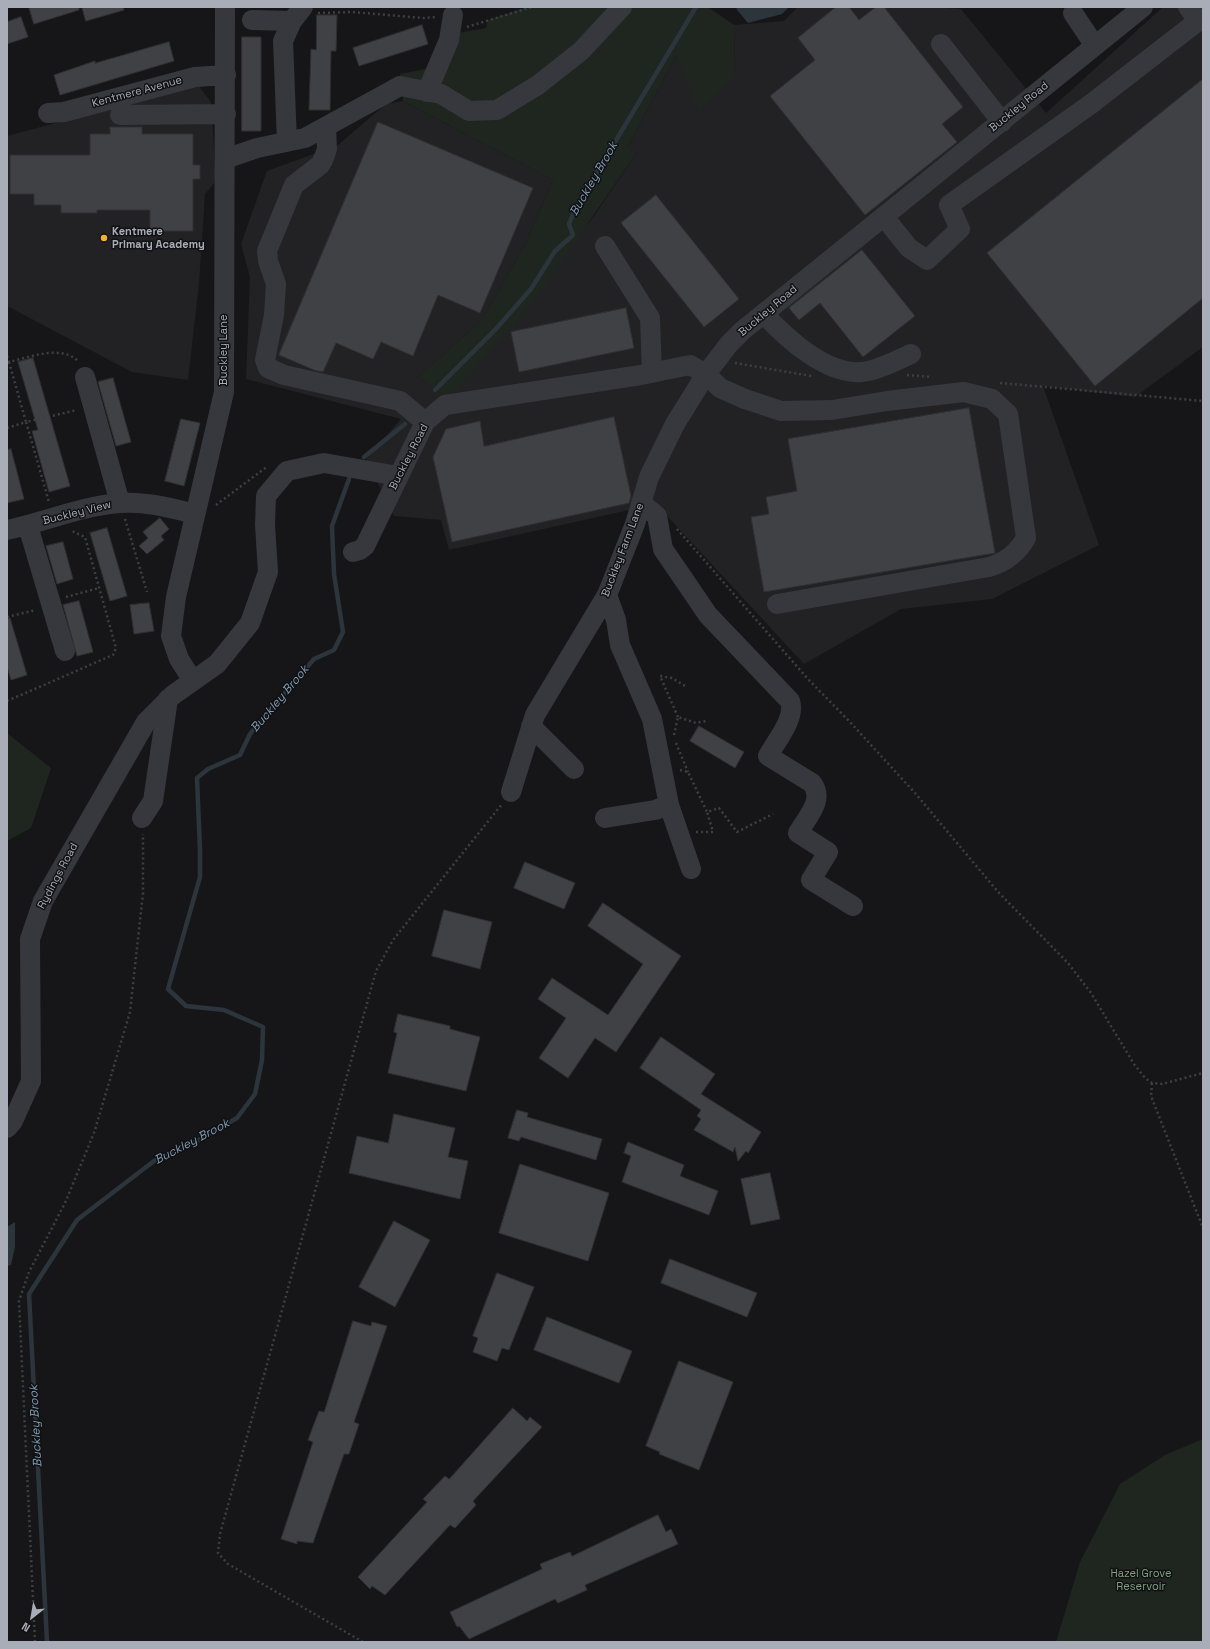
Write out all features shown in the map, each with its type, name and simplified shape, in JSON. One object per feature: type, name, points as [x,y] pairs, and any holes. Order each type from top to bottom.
[{"type":"street","name":"Buckley Lane","points":[[193,681],[179,659],[171,636],[176,597],[224,392],[226,114],[225,7]]},
{"type":"street","points":[[225,159],[257,148],[305,138],[400,86],[441,94],[469,111],[497,110],[538,85],[581,51],[622,7]]},
{"type":"street","name":"Buckley Road","points":[[353,552],[360,550],[365,546],[398,476],[426,422],[445,405],[652,373],[690,365],[706,374],[729,344],[764,314],[1143,7]]},
{"type":"street","points":[[884,217],[909,248],[927,260],[960,229],[949,205],[1091,104],[1198,21],[1188,7]]},
{"type":"street","points":[[252,20],[299,12]]},
{"type":"street","points":[[287,142],[283,40],[299,12]]},
{"type":"street","points":[[1072,13],[1095,46]]},
{"type":"street","points":[[427,92],[452,23]]},
{"type":"street","points":[[941,44],[1002,122]]},
{"type":"street","name":"Kentmere Avenue","points":[[48,113],[64,112],[195,77],[226,75]]},
{"type":"street","points":[[120,115],[226,114]]},
{"type":"street","points":[[326,127],[327,149],[323,160],[320,165],[294,185],[267,251],[268,261],[276,284],[274,315],[265,360],[268,368],[284,375],[400,401],[426,422]]},
{"type":"street","points":[[605,246],[650,318],[652,373]]},
{"type":"street","points":[[764,314],[778,329],[816,359],[841,370],[862,372],[911,354]]},
{"type":"street","points":[[706,374],[720,388],[745,399],[781,411],[832,410],[887,401],[964,392],[992,399],[1008,414],[1026,538],[1020,549],[1003,562],[989,567],[777,604]]},
{"type":"street","name":"Buckley Farm Lane","points":[[511,792],[534,715],[607,595],[635,524],[649,477],[665,444],[706,374]]},
{"type":"street","points":[[85,377],[120,503]]},
{"type":"street","name":"Rydings Road","points":[[7,1128],[13,1121],[31,1081],[30,939],[43,901],[146,722],[168,699],[217,664],[250,623],[268,572],[265,525],[266,496],[287,471],[324,463],[398,476]]},
{"type":"street","name":"Buckley View","points":[[7,530],[28,526],[76,511],[120,503],[164,506],[196,514]]},
{"type":"street","points":[[641,503],[657,516],[663,549],[708,615],[790,701],[792,708],[789,718],[768,756],[812,782],[816,788],[817,800],[798,833],[828,852],[811,880],[853,906]]},
{"type":"street","points":[[28,526],[65,651]]},
{"type":"street","points":[[607,595],[616,620],[620,645],[652,719],[669,804],[691,869]]},
{"type":"street","points":[[142,818],[153,801],[168,699]]},
{"type":"street","points":[[531,726],[574,769]]},
{"type":"street","points":[[605,818],[655,810],[669,804]]},
{"type":"path","points":[[299,12],[352,12],[423,18],[452,23],[532,7]]},
{"type":"path","points":[[9,362],[58,352],[74,356],[81,364],[85,377]]},
{"type":"path","points":[[7,356],[53,518],[62,526],[84,537],[116,648],[113,655],[7,701]]},
{"type":"path","points":[[7,428],[93,406]]},
{"type":"path","points":[[196,514],[210,509],[263,468],[270,465]]},
{"type":"path","points":[[120,503],[147,592]]},
{"type":"path","points":[[657,516],[674,526],[806,678],[850,722],[915,793],[999,893],[1068,963],[1091,993],[1134,1064],[1152,1083],[1162,1084],[1203,1073]]},
{"type":"path","points":[[7,617],[99,588]]},
{"type":"path","points":[[678,832],[712,832],[707,812],[676,745],[673,732],[678,718],[660,676],[672,678],[685,686]]},
{"type":"path","points":[[678,718],[696,723],[706,721]]},
{"type":"path","points":[[663,772],[680,770],[688,772]]},
{"type":"path","points":[[363,1642],[228,1564],[218,1553],[220,1534],[376,972],[393,940],[511,792]]},
{"type":"path","points":[[707,812],[719,808],[737,832],[773,814]]},
{"type":"path","points":[[35,1642],[19,1301],[29,1272],[65,1203],[94,1133],[130,1012],[143,894],[142,818]]},
{"type":"path","points":[[1152,1083],[1151,1096],[1203,1228]]},
{"type":"shaded area","points":[[736,7],[789,7],[782,14],[748,23]]},
{"type":"shaded area","points":[[798,7],[930,7],[961,9],[1046,113],[1163,7],[1203,7],[1203,347],[1135,397],[1043,386],[1099,545],[992,599],[901,609],[804,664],[656,504],[449,550],[441,520],[394,516],[366,459],[401,419],[246,379],[250,277],[241,244],[267,171],[338,145],[386,104],[403,101],[553,180],[525,245],[482,320],[418,377],[449,398],[594,216],[636,154],[628,146],[676,56],[735,75],[734,25],[784,21]]},
{"type":"shaded area","name":"Kentmere Primary Academy","points":[[198,85],[211,102],[216,181],[205,194],[199,283],[188,380],[132,372],[7,306],[7,136]]},
{"type":"shaded area","points":[[15,1222],[15,1247],[11,1265],[7,1266],[7,1227]]},
{"type":"green space","points":[[527,7],[708,7],[734,25],[735,75],[699,112],[676,56],[628,146],[636,154],[534,301],[449,399],[418,377],[482,320],[525,245],[553,180],[403,101],[400,74],[446,65],[458,33],[486,28],[488,20]]},
{"type":"green space","points":[[7,733],[51,768],[31,828],[7,841]]},
{"type":"green space","name":"Hazel Grove Reservoir","points":[[1203,1439],[1203,1642],[1056,1642],[1080,1562],[1120,1484],[1165,1455]]},
{"type":"building","points":[[29,7],[79,7],[79,10],[34,24]]},
{"type":"building","points":[[82,7],[123,7],[124,10],[86,21]]},
{"type":"building","points":[[836,7],[849,7],[859,20],[876,7],[884,7],[963,107],[942,124],[957,142],[865,215],[770,96],[815,60],[798,38]]},
{"type":"building","points":[[317,15],[337,15],[336,51],[331,51],[330,110],[309,110],[311,49],[316,50]]},
{"type":"building","points":[[21,17],[28,37],[7,44],[7,22]]},
{"type":"building","points":[[422,25],[428,44],[359,66],[353,48]]},
{"type":"building","points":[[242,37],[261,37],[261,131],[242,131]]},
{"type":"building","points":[[169,42],[174,61],[60,95],[54,75],[95,61],[95,63]]},
{"type":"building","points":[[1203,79],[1203,298],[1095,386],[987,253]]},
{"type":"building","points":[[378,122],[533,188],[480,313],[438,295],[413,356],[381,342],[373,359],[336,343],[323,372],[314,370],[279,355]]},
{"type":"building","points":[[110,127],[142,127],[142,134],[193,134],[193,165],[200,165],[200,179],[193,179],[193,231],[150,231],[150,210],[97,210],[97,213],[61,213],[61,205],[34,205],[34,194],[10,194],[10,155],[90,155],[90,134],[110,134]]},
{"type":"building","points":[[656,195],[739,299],[704,327],[621,223]]},
{"type":"building","points":[[862,250],[915,316],[863,357],[820,303],[799,320],[789,308]]},
{"type":"building","points":[[626,308],[634,348],[519,372],[511,332]]},
{"type":"building","points":[[33,358],[70,486],[49,492],[32,431],[38,430],[18,362]]},
{"type":"building","points":[[113,378],[131,442],[116,446],[98,382]]},
{"type":"building","points":[[969,408],[995,553],[764,592],[751,517],[769,514],[766,497],[797,491],[788,439]]},
{"type":"building","points":[[614,417],[631,496],[629,503],[452,542],[433,457],[446,429],[480,421],[484,446]]},
{"type":"building","points":[[181,419],[200,423],[184,486],[165,481]]},
{"type":"building","points":[[11,449],[24,499],[7,503],[7,450]]},
{"type":"building","points":[[160,518],[169,529],[161,536],[164,540],[147,554],[139,546],[148,538],[143,532]]},
{"type":"building","points":[[107,528],[127,596],[110,601],[90,533]]},
{"type":"building","points":[[63,542],[73,579],[57,584],[46,546]]},
{"type":"building","points":[[79,601],[93,652],[77,656],[63,605]]},
{"type":"building","points":[[149,603],[154,631],[134,634],[130,605]]},
{"type":"building","points":[[10,618],[27,675],[11,680],[7,667],[7,619]]},
{"type":"building","points":[[699,726],[744,752],[735,768],[690,741]]},
{"type":"building","points":[[525,862],[575,883],[564,909],[514,888]]},
{"type":"building","points":[[603,903],[681,956],[616,1052],[595,1038],[568,1078],[539,1058],[566,1018],[538,999],[552,978],[608,1015],[643,964],[588,926]]},
{"type":"building","points":[[444,910],[492,922],[480,969],[432,956]]},
{"type":"building","points":[[398,1014],[450,1026],[450,1029],[480,1037],[466,1091],[388,1073],[397,1033],[394,1032]]},
{"type":"building","points":[[661,1037],[715,1074],[701,1094],[761,1132],[748,1153],[746,1151],[738,1161],[735,1147],[733,1152],[694,1130],[701,1119],[697,1116],[701,1110],[640,1068]]},
{"type":"building","points":[[517,1110],[528,1113],[527,1117],[602,1139],[596,1160],[521,1137],[519,1141],[508,1138]]},
{"type":"building","points":[[394,1114],[455,1128],[448,1157],[468,1161],[460,1199],[349,1173],[357,1136],[388,1143]]},
{"type":"building","points":[[628,1142],[684,1165],[680,1176],[718,1191],[709,1215],[622,1182],[631,1156],[624,1153]]},
{"type":"building","points":[[520,1164],[609,1193],[588,1261],[499,1233]]},
{"type":"building","points":[[770,1173],[780,1219],[751,1225],[741,1179]]},
{"type":"building","points":[[394,1221],[430,1240],[395,1307],[359,1287]]},
{"type":"building","points":[[670,1259],[757,1293],[747,1317],[661,1283]]},
{"type":"building","points":[[497,1273],[534,1287],[509,1350],[502,1348],[497,1361],[473,1352],[478,1338],[473,1336]]},
{"type":"building","points":[[547,1317],[632,1351],[619,1383],[534,1350]]},
{"type":"building","points":[[353,1321],[371,1326],[372,1322],[387,1326],[354,1422],[359,1424],[349,1454],[344,1454],[313,1543],[297,1541],[297,1544],[281,1539],[313,1442],[308,1440],[319,1411],[324,1412]]},
{"type":"building","points":[[679,1361],[733,1382],[699,1470],[659,1454],[660,1452],[646,1446]]},
{"type":"building","points":[[513,1408],[527,1421],[530,1417],[542,1427],[473,1501],[476,1505],[455,1528],[450,1525],[385,1595],[372,1586],[370,1589],[358,1577],[427,1502],[423,1499],[445,1476],[449,1479]]},
{"type":"building","points":[[658,1515],[666,1532],[671,1529],[678,1544],[585,1585],[587,1590],[558,1603],[555,1599],[469,1639],[459,1626],[457,1627],[450,1612],[542,1569],[540,1564],[570,1552],[572,1556]]},
{"type":"waterway","name":"Buckley Brook","points":[[435,390],[495,330],[531,289],[555,251],[573,235],[569,224],[576,207],[696,7]]},
{"type":"waterway","name":"Buckley Brook","points":[[364,457],[405,424]]},
{"type":"waterway","name":"Buckley Brook","points":[[47,1642],[29,1294],[77,1220],[154,1161],[199,1140],[237,1118],[255,1094],[262,1060],[263,1027],[224,1010],[186,1006],[168,989],[200,877],[197,778],[208,769],[240,755],[250,734],[314,659],[334,650],[343,632],[334,574],[332,526],[349,479]]},
{"type":"place","name":"Kentmere Primary Academy","points":[[104,238]]}]
